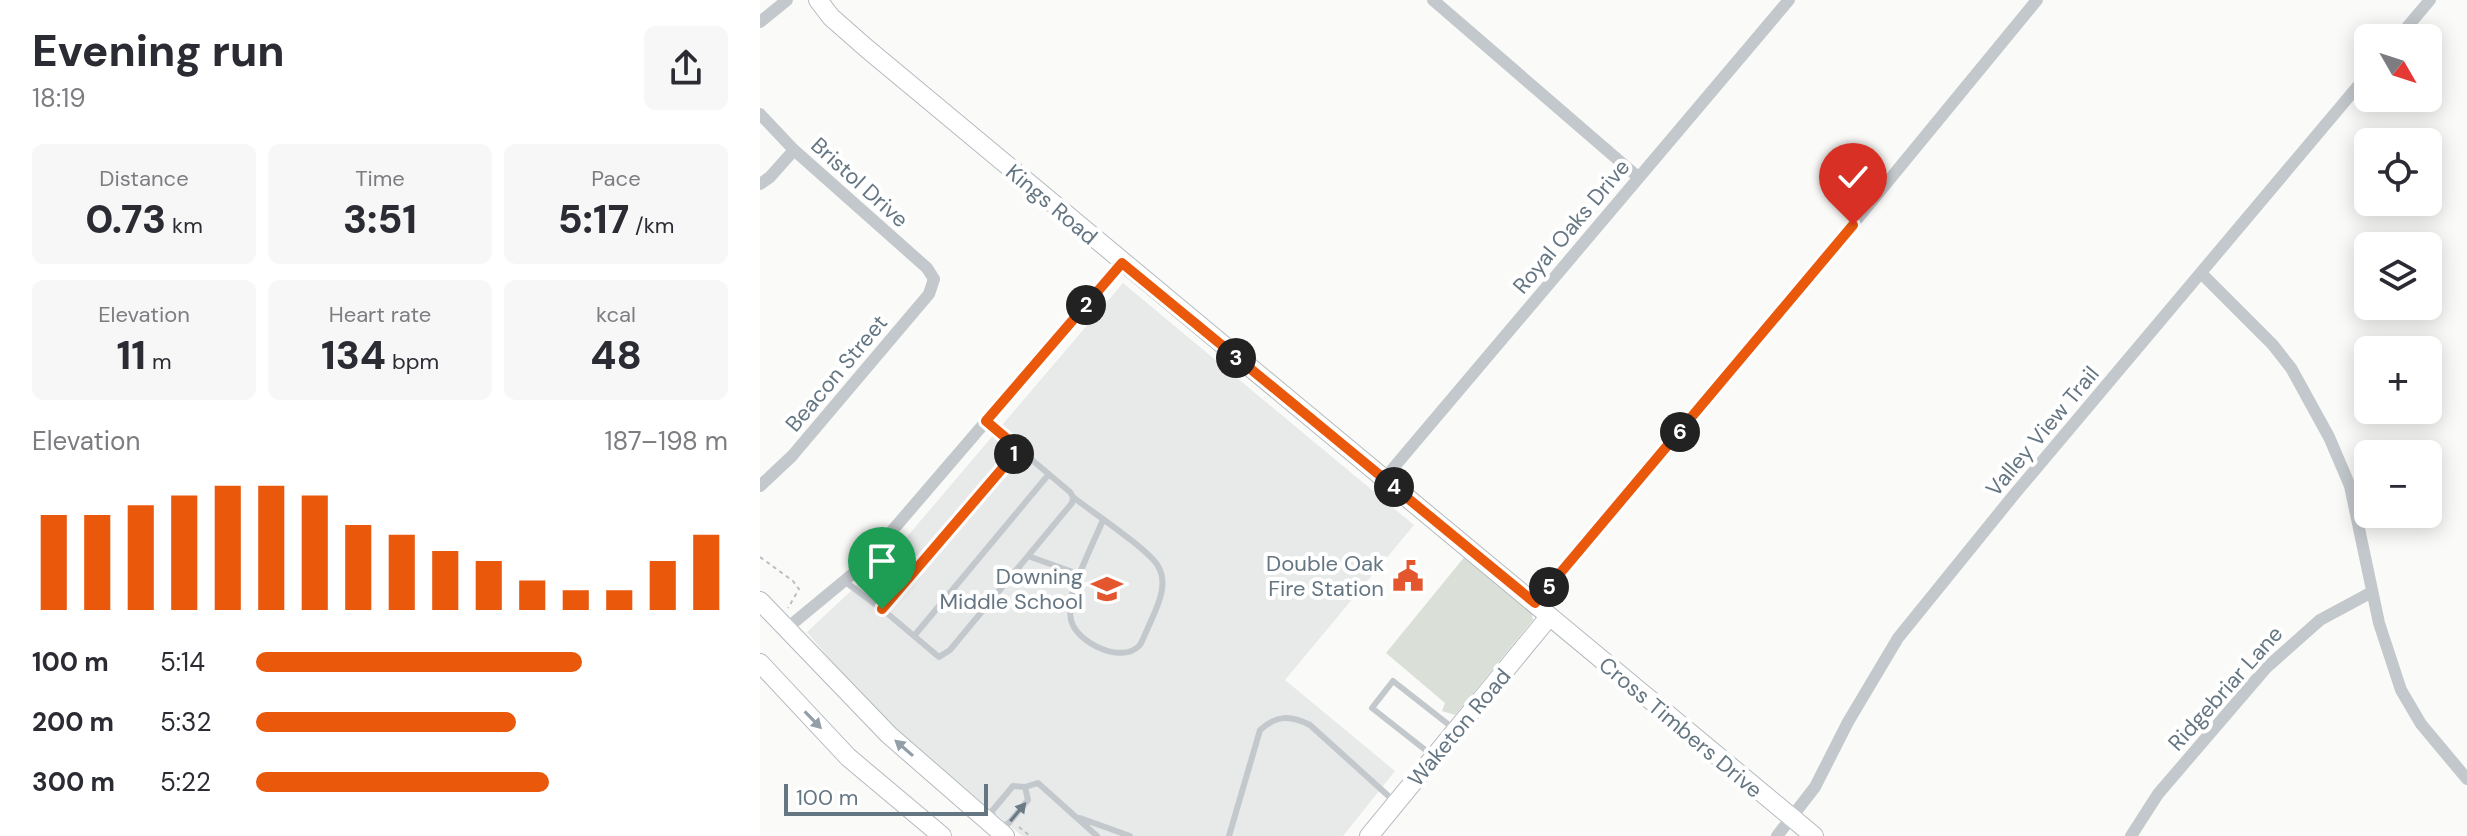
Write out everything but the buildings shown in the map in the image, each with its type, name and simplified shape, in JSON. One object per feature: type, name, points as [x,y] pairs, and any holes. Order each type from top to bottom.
[{"type":"street","points":[[760,22],[787,0]]},
{"type":"street","name":"Kings Road","points":[[818,0],[831,17],[856,39],[1549,617]]},
{"type":"street","points":[[1433,0],[1638,177]]},
{"type":"street","name":"Royal Oaks Drive","points":[[1384,479],[1789,0]]},
{"type":"street","points":[[1535,603],[1803,285],[2037,0]]},
{"type":"street","points":[[2410,24],[2430,0]]},
{"type":"street","name":"Valley View Trail","points":[[1777,836],[1815,787],[1848,722],[1898,638],[2013,496],[2354,91]]},
{"type":"street","name":"Bristol Drive","points":[[760,114],[794,150],[927,268],[934,279]]},
{"type":"street","points":[[760,184],[794,150]]},
{"type":"street","points":[[792,624],[861,567],[1122,263]]},
{"type":"street","points":[[2202,274],[2273,345],[2291,368],[2329,437],[2350,486],[2372,592],[2401,690],[2421,724],[2467,779]]},
{"type":"street","name":"Beacon Street","points":[[760,486],[822,422],[929,294],[934,279]]},
{"type":"street","name":"Ridgebriar Lane","points":[[2131,836],[2158,794],[2266,668],[2320,620],[2372,592]]},
{"type":"street","points":[[760,601],[792,624],[889,735],[999,830]]},
{"type":"street","name":"Cross Timbers Drive","points":[[1549,617],[1814,836]]},
{"type":"street","name":"Waketon Road","points":[[1369,836],[1549,617]]},
{"type":"street","points":[[760,663],[848,757],[942,836]]},
{"type":"lane","points":[[986,421],[1160,568],[1163,584],[1159,604],[1139,646],[1125,653],[1088,642],[1072,624],[1069,603],[1103,520]]},
{"type":"lane","points":[[882,609],[1019,449]]},
{"type":"lane","points":[[914,636],[1049,474]]},
{"type":"lane","points":[[844,581],[939,657],[945,655],[1072,503],[1073,497]]},
{"type":"lane","points":[[1028,556],[1081,575]]},
{"type":"lane","points":[[1434,757],[1372,708],[1393,681],[1456,731]]},
{"type":"lane","points":[[1229,836],[1260,730],[1271,720],[1284,717],[1296,718],[1310,725],[1396,803]]},
{"type":"lane","points":[[1025,787],[1028,800],[999,830],[992,811],[1013,786],[1025,787],[1038,783],[1097,836]]},
{"type":"lane","points":[[1074,816],[1130,836]]},
{"type":"path","points":[[760,557],[799,589],[787,607],[792,624]]},
{"type":"path","points":[[999,830],[1030,836]]},
{"type":"shaded area","name":"Downing Middle School","points":[[1123,283],[1414,525],[1285,680],[1395,771],[1343,836],[1022,836],[909,741],[858,693],[807,632],[899,546]]},
{"type":"shaded area","points":[[1466,555],[1531,611],[1533,620],[1455,715],[1442,711],[1445,703],[1386,653]]},
{"type":"place","name":"Double Oak Fire Station","points":[[1408,576]]},
{"type":"place","name":"Downing Middle School","points":[[1107,589]]},
{"type":"route","points":[[882,609],[1019,449],[986,421],[1122,263],[1535,603],[1853,225]]}]
